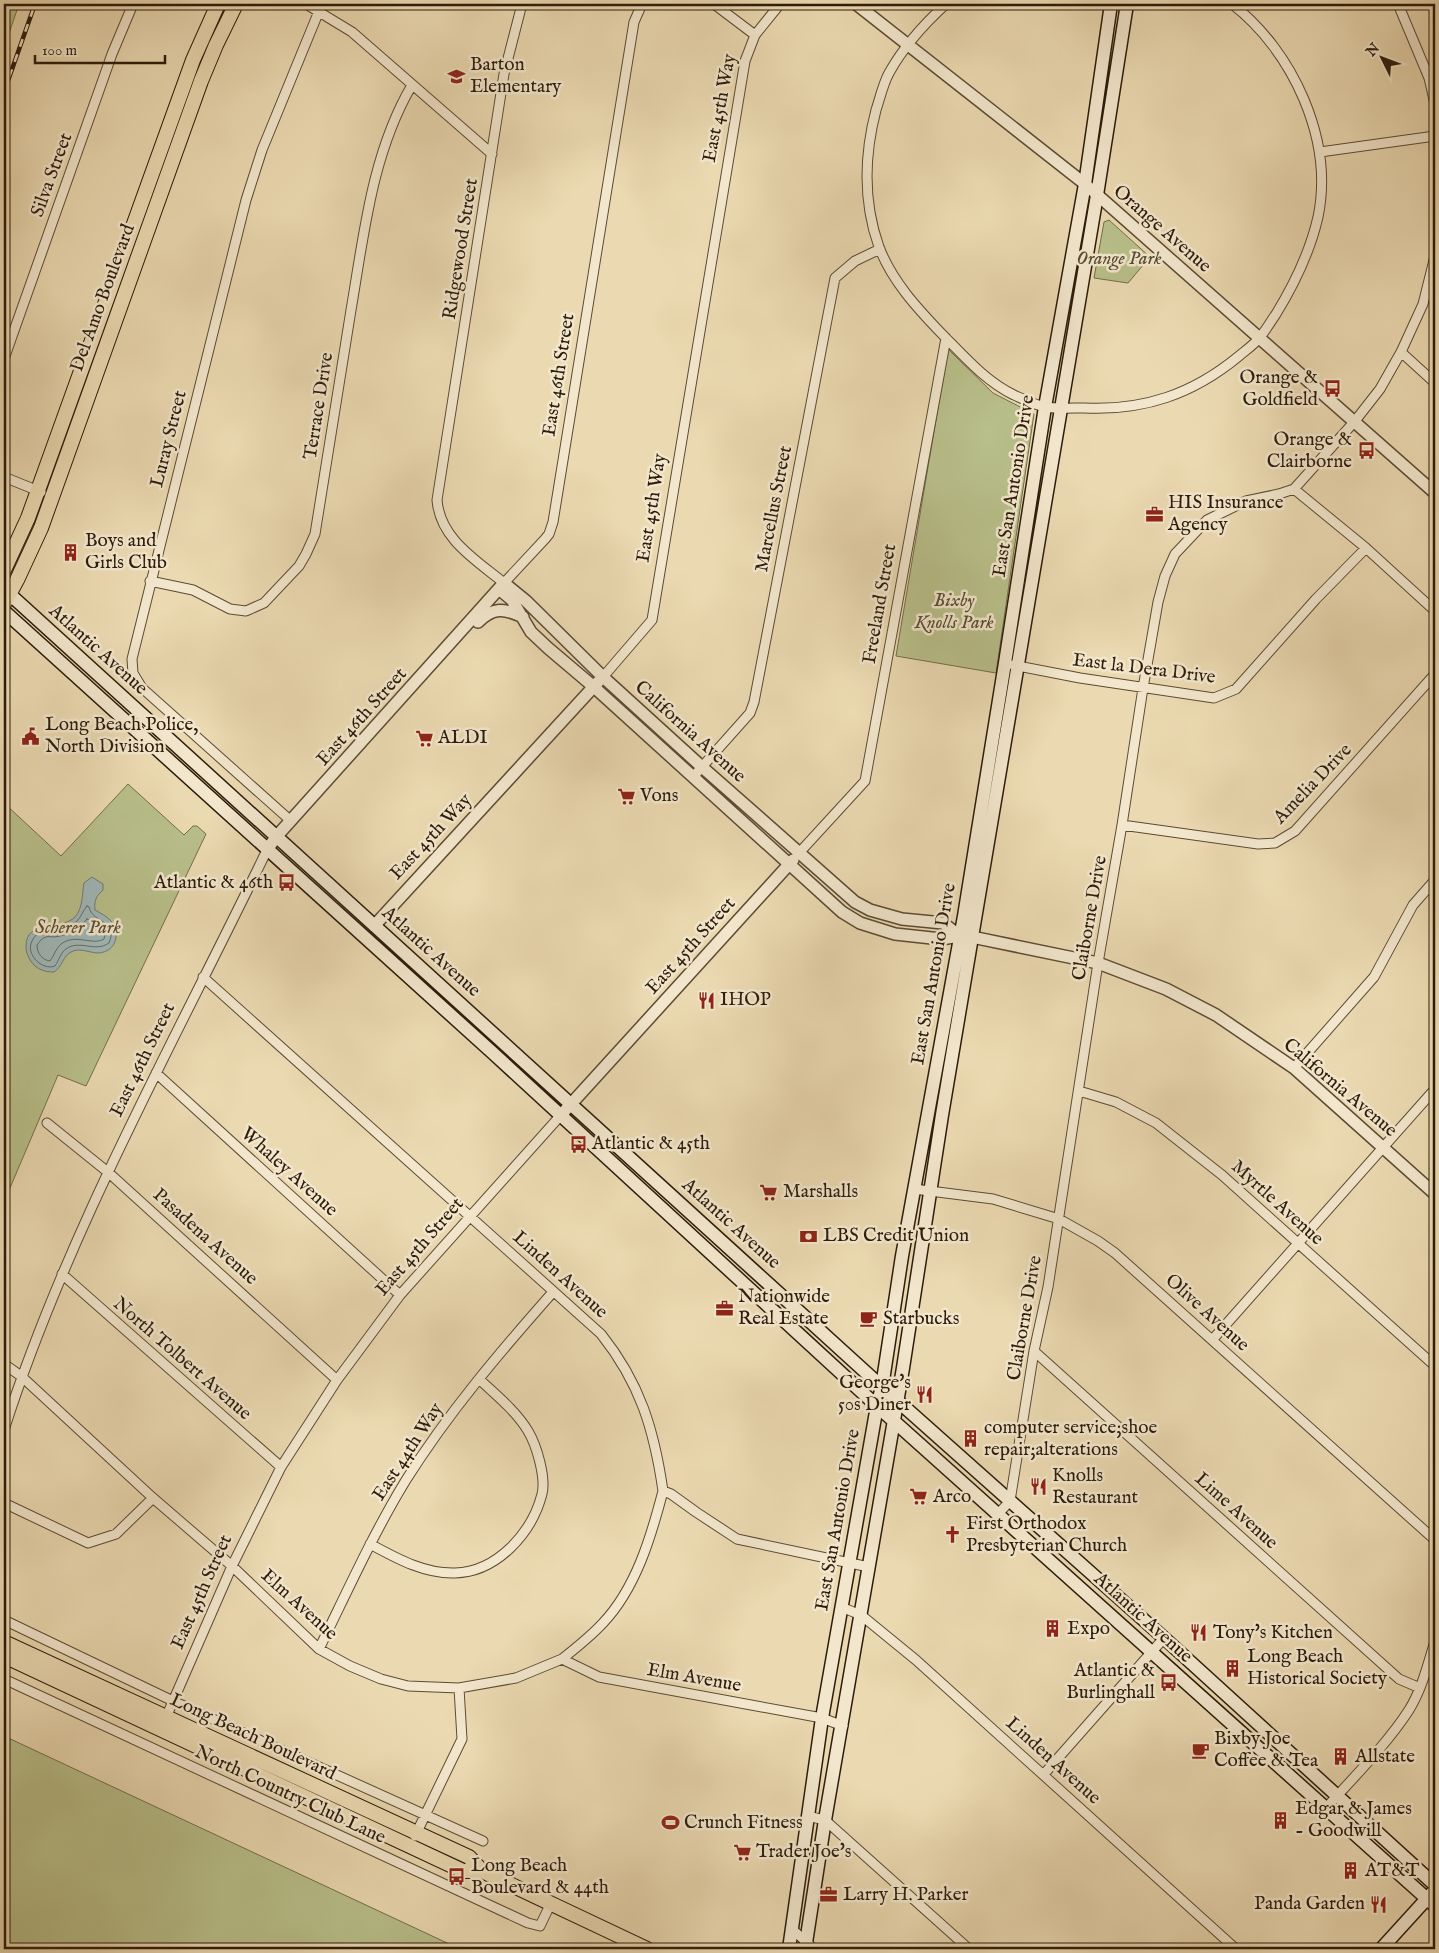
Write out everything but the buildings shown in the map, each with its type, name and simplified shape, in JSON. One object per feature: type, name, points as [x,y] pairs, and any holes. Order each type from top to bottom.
[{"type":"main road","name":"Del Amo Boulevard","points":[[4,570],[14,551],[37,491],[176,103],[218,4]]},
{"type":"main road","name":"Del Amo Boulevard","points":[[6,595],[30,553],[53,496],[201,81],[216,44],[236,4]]},
{"type":"main road","name":"East San Antonio Drive","points":[[1012,665],[1045,407],[1085,184],[1111,4]]},
{"type":"main road","name":"East San Antonio Drive","points":[[789,1949],[807,1816],[848,1563],[882,1387],[914,1189],[966,936],[1012,665],[1097,195],[1127,4]]},
{"type":"main road","name":"Atlantic Avenue","points":[[6,595],[276,837],[882,1387],[1164,1638],[1337,1796],[1433,1895]]},
{"type":"main road","name":"Atlantic Avenue","points":[[4,611],[561,1115],[877,1406],[895,1420],[1326,1808],[1433,1895]]},
{"type":"main road","name":"East San Antonio Drive","points":[[808,1947],[825,1820],[843,1726],[895,1420],[931,1192],[966,936]]},
{"type":"main road","name":"Long Beach Boulevard","points":[[4,1642],[163,1724]]},
{"type":"main road","name":"Long Beach Boulevard","points":[[4,1656],[163,1724],[414,1839],[463,1871],[482,1871],[647,1949]]},
{"type":"main road","points":[[1381,1949],[1433,1895]]},
{"type":"street","name":"Silva Street","points":[[4,359],[112,54],[133,4]]},
{"type":"street","points":[[306,4],[352,32],[492,154]]},
{"type":"street","name":"Ridgewood Street","points":[[437,500],[504,74],[522,4]]},
{"type":"street","name":"East 46th Street","points":[[4,1430],[21,1376],[62,1274],[156,1073],[267,850],[290,821],[549,534],[553,522],[634,22],[642,4]]},
{"type":"street","points":[[714,4],[756,35]]},
{"type":"street","name":"East 45th Way","points":[[374,926],[594,687],[652,620],[743,70],[756,35],[780,4]]},
{"type":"street","name":"Orange Avenue","points":[[856,4],[1085,184],[1435,493]]},
{"type":"street","points":[[946,4],[928,20],[908,44],[888,75],[872,127],[867,153],[866,181],[869,214],[880,249],[894,276],[916,306],[965,359],[1011,394],[1045,407],[1113,409],[1137,406],[1190,388],[1219,373],[1260,338],[1292,289],[1315,231],[1320,203],[1320,152],[1310,118],[1285,62],[1263,33],[1232,4]]},
{"type":"street","points":[[1398,4],[1429,78],[1435,104]]},
{"type":"street","name":"Luray Street","points":[[290,821],[142,688],[135,678],[132,659],[246,200],[262,150],[319,11]]},
{"type":"street","name":"Terrace Drive","points":[[150,581],[193,590],[230,609],[246,611],[264,603],[299,566],[306,554],[315,534],[365,229],[381,155],[412,85]]},
{"type":"street","points":[[1320,152],[1435,136]]},
{"type":"street","name":"Marcellus Street","points":[[693,777],[745,720],[754,702],[835,278],[855,261],[880,249]]},
{"type":"street","points":[[1435,256],[1423,304],[1401,352],[1380,389],[1355,421],[1294,489],[1366,548],[1435,611]]},
{"type":"street","name":"Freeland Street","points":[[800,854],[865,781],[946,338]]},
{"type":"street","points":[[1401,352],[1435,383]]},
{"type":"street","points":[[4,477],[53,496]]},
{"type":"street","name":"Claiborne Drive","points":[[1010,1501],[1034,1351],[1048,1287],[1098,963],[1143,688],[1164,576],[1175,554],[1207,520],[1246,501],[1294,489]]},
{"type":"street","name":"California Avenue","points":[[437,500],[438,513],[448,535],[502,586],[532,632],[842,912],[860,923],[895,934],[941,939],[966,936]]},
{"type":"street","name":"East la Dera Drive","points":[[1012,665],[1143,688],[1214,698],[1236,689],[1316,599],[1366,548]]},
{"type":"street","name":"California Avenue","points":[[502,586],[526,601],[603,677],[855,902],[870,910],[902,919],[943,923],[966,936],[1098,963],[1166,988],[1216,1015],[1294,1068],[1435,1194]]},
{"type":"street","points":[[464,630],[472,628],[485,615],[494,610],[509,611],[523,617]]},
{"type":"street","name":"Amelia Drive","points":[[1122,825],[1258,844],[1275,843],[1295,831],[1435,674]]},
{"type":"street","name":"East 45th Street","points":[[163,1724],[232,1566],[281,1467],[338,1380],[400,1295],[570,1105],[800,854]]},
{"type":"street","points":[[1294,1068],[1374,977],[1413,905],[1435,880]]},
{"type":"street","name":"Linden Avenue","points":[[203,977],[601,1334],[619,1356],[635,1385],[652,1431],[663,1491]]},
{"type":"street","name":"Whaley Avenue","points":[[156,1073],[400,1295]]},
{"type":"street","points":[[1212,1340],[1435,1089]]},
{"type":"street","name":"Myrtle Avenue","points":[[1079,1091],[1116,1102],[1156,1123],[1222,1175],[1435,1366]]},
{"type":"street","name":"Pasadena Avenue","points":[[47,1122],[109,1172],[338,1380]]},
{"type":"street","name":"Olive Avenue","points":[[914,1189],[993,1199],[1058,1219],[1098,1240],[1115,1253],[1435,1540]]},
{"type":"street","name":"North Tolbert Avenue","points":[[62,1274],[281,1467]]},
{"type":"street","name":"East 44th Way","points":[[319,1649],[370,1544],[406,1480],[434,1438],[478,1379],[552,1292]]},
{"type":"street","name":"Lime Avenue","points":[[1034,1351],[1399,1679],[1420,1688]]},
{"type":"street","name":"Elm Avenue","points":[[4,1364],[21,1376],[152,1498],[232,1566],[319,1649],[381,1679],[426,1688],[459,1688],[516,1678],[562,1658],[599,1677],[822,1718],[843,1726]]},
{"type":"street","points":[[370,1544],[414,1566],[440,1572],[456,1573],[478,1570],[507,1553],[528,1528],[542,1493],[538,1455],[529,1432],[514,1412],[478,1379]]},
{"type":"street","points":[[562,1658],[584,1642],[604,1622],[628,1588],[650,1538],[663,1491],[671,1494],[737,1539],[869,1567]]},
{"type":"street","points":[[4,1503],[88,1544],[116,1534],[152,1498]]},
{"type":"street","points":[[998,1514],[1010,1501]]},
{"type":"street","name":"Linden Avenue","points":[[842,1607],[861,1615],[916,1660],[1236,1949]]},
{"type":"street","points":[[4,1620],[173,1701],[483,1841]]},
{"type":"street","points":[[1044,1774],[1164,1638]]},
{"type":"street","points":[[1326,1808],[1378,1749],[1409,1710],[1420,1688],[1435,1642]]},
{"type":"street","name":"North Country Club Lane","points":[[4,1679],[528,1923],[540,1926],[551,1903]]},
{"type":"street","points":[[414,1839],[462,1740],[459,1688]]},
{"type":"street","points":[[807,1816],[825,1820],[969,1949]]},
{"type":"street","points":[[792,1929],[808,1947]]},
{"type":"green space","points":[[4,4],[19,4],[4,48]]},
{"type":"green space","name":"Orange Park","points":[[1109,220],[1150,257],[1128,283],[1094,278],[1104,222]]},
{"type":"green space","name":"Bixby Knolls Park","points":[[948,349],[993,393],[1034,414],[996,673],[896,656]]},
{"type":"green space","name":"Scherer Park","points":[[128,784],[184,835],[193,826],[197,826],[206,834],[86,1086],[58,1075],[4,1202],[4,803],[61,856]]},
{"type":"green space","points":[[4,1736],[460,1949],[4,1949]]},
{"type":"water","points":[[92,877],[103,884],[103,890],[95,901],[95,910],[108,918],[114,926],[116,937],[113,946],[104,952],[98,953],[81,950],[74,951],[66,956],[54,972],[40,969],[33,964],[28,956],[26,946],[28,938],[32,932],[38,929],[61,924],[75,917],[81,905],[84,883]]},
{"type":"railway","points":[[4,92],[35,4]]},
{"type":"place","name":"Barton Elementary","points":[[456,76]]},
{"type":"place","name":"Orange & Goldfield","points":[[1332,389]]},
{"type":"place","name":"Orange & Clairborne","points":[[1366,451]]},
{"type":"place","name":"HIS Insurance Agency","points":[[1154,514]]},
{"type":"place","name":"Boys and Girls Club","points":[[71,552]]},
{"type":"place","name":"Long Beach Police, North Division","points":[[31,736]]},
{"type":"place","name":"ALDI","points":[[424,738]]},
{"type":"place","name":"Vons","points":[[626,796]]},
{"type":"place","name":"Atlantic & 46th","points":[[287,883]]},
{"type":"place","name":"IHOP","points":[[706,1000]]},
{"type":"place","name":"Atlantic & 45th","points":[[578,1144]]},
{"type":"place","name":"Marshalls","points":[[769,1192]]},
{"type":"place","name":"LBS Credit Union","points":[[809,1236]]},
{"type":"place","name":"Nationwide Real Estate","points":[[724,1308]]},
{"type":"place","name":"Starbucks","points":[[869,1319]]},
{"type":"place","name":"George's 50s Diner","points":[[925,1394]]},
{"type":"place","name":"computer service;shoe repair;alterations","points":[[970,1439]]},
{"type":"place","name":"Knolls Restaurant","points":[[1038,1487]]},
{"type":"place","name":"Arco","points":[[919,1497]]},
{"type":"place","name":"First Orthodox Presbyterian Church","points":[[952,1535]]},
{"type":"place","name":"Expo","points":[[1053,1629]]},
{"type":"place","name":"Tony's Kitchen","points":[[1199,1633]]},
{"type":"place","name":"Long Beach Historical Society","points":[[1233,1668]]},
{"type":"place","name":"Atlantic & Burlinghall","points":[[1169,1682]]},
{"type":"place","name":"Bixby Joe Coffee & Tea","points":[[1200,1750]]},
{"type":"place","name":"Allstate","points":[[1341,1757]]},
{"type":"place","name":"Edgar & James - Goodwill","points":[[1281,1820]]},
{"type":"place","name":"Crunch Fitness","points":[[670,1823]]},
{"type":"place","name":"Trader Joe's","points":[[742,1852]]},
{"type":"place","name":"AT&T","points":[[1351,1871]]},
{"type":"place","name":"Long Beach Boulevard & 44th","points":[[457,1877]]},
{"type":"place","name":"Larry H. Parker","points":[[829,1895]]},
{"type":"place","name":"Panda Garden","points":[[1379,1904]]}]
